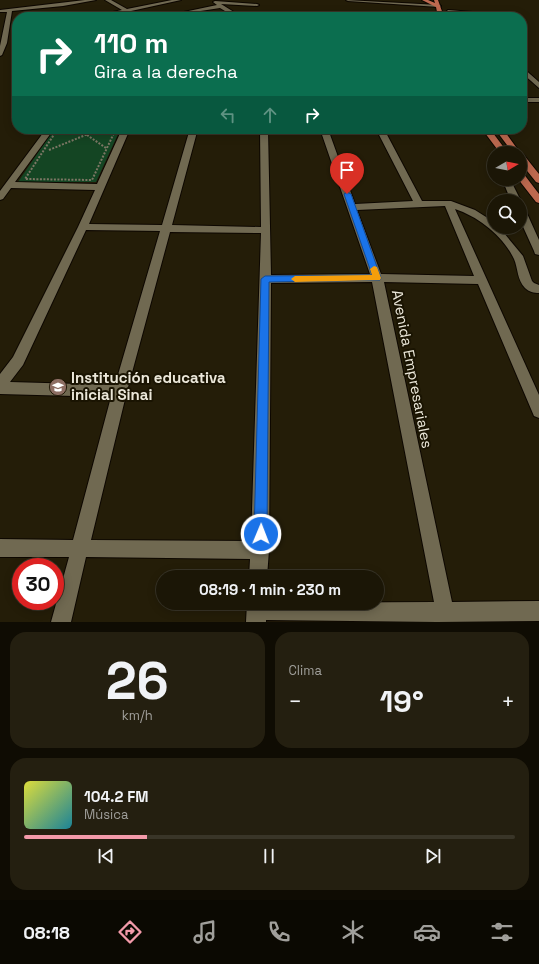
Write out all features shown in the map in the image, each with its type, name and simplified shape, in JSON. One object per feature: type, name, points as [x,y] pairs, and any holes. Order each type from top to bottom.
[{"type":"main road","points":[[424,0],[439,6]]},
{"type":"main road","points":[[436,0],[440,12]]},
{"type":"main road","points":[[447,8],[448,12]]},
{"type":"main road","points":[[490,134],[499,146]]},
{"type":"main road","points":[[503,134],[512,146]]},
{"type":"main road","points":[[527,165],[539,180]]},
{"type":"main road","points":[[527,184],[539,200]]},
{"type":"street","points":[[0,11],[94,0]]},
{"type":"street","points":[[107,0],[130,12]]},
{"type":"street","points":[[154,0],[167,6]]},
{"type":"street","points":[[117,12],[179,0]]},
{"type":"street","points":[[348,0],[439,6]]},
{"type":"street","points":[[463,0],[473,0]]},
{"type":"street","points":[[213,1],[257,5]]},
{"type":"street","points":[[213,1],[231,12]]},
{"type":"street","points":[[80,8],[85,2]]},
{"type":"street","points":[[187,12],[222,6]]},
{"type":"street","points":[[447,8],[475,12]]},
{"type":"street","points":[[0,54],[2,50],[3,31],[10,10]]},
{"type":"street","points":[[174,10],[179,12]]},
{"type":"street","points":[[527,74],[539,86]]},
{"type":"street","points":[[527,100],[539,100]]},
{"type":"street","points":[[0,197],[46,134]]},
{"type":"street","points":[[0,384],[18,361],[83,226],[124,134]]},
{"type":"street","points":[[61,622],[120,391],[193,134]]},
{"type":"street","points":[[259,570],[266,230],[264,134]]},
{"type":"street","name":"Avenida Empresariales","points":[[326,134],[377,278],[446,617]]},
{"type":"street","points":[[382,134],[419,204]]},
{"type":"street","points":[[9,185],[100,187]]},
{"type":"street","points":[[352,207],[448,203],[480,216],[507,242],[519,259],[523,274],[529,286],[534,289],[539,289]]},
{"type":"street","points":[[448,203],[539,411]]},
{"type":"street","points":[[527,225],[539,251]]},
{"type":"street","points":[[83,226],[266,230]]},
{"type":"street","points":[[265,279],[377,278],[481,280]]},
{"type":"street","points":[[0,388],[120,391]]},
{"type":"street","points":[[0,548],[260,550]]},
{"type":"street","points":[[256,612],[446,617],[539,611]]},
{"type":"path","points":[[54,134],[25,179],[92,180],[114,134]]},
{"type":"path","points":[[42,153],[87,135],[107,148]]},
{"type":"green space","points":[[51,134],[118,134],[96,182],[18,182]]},
{"type":"slow traffic","points":[[295,279],[377,278],[374,269]]},
{"type":"place","name":"Institución educativa inicial Sinai","points":[[58,387]]},
{"type":"route","points":[[261,534],[265,279],[377,278],[347,194]]}]
